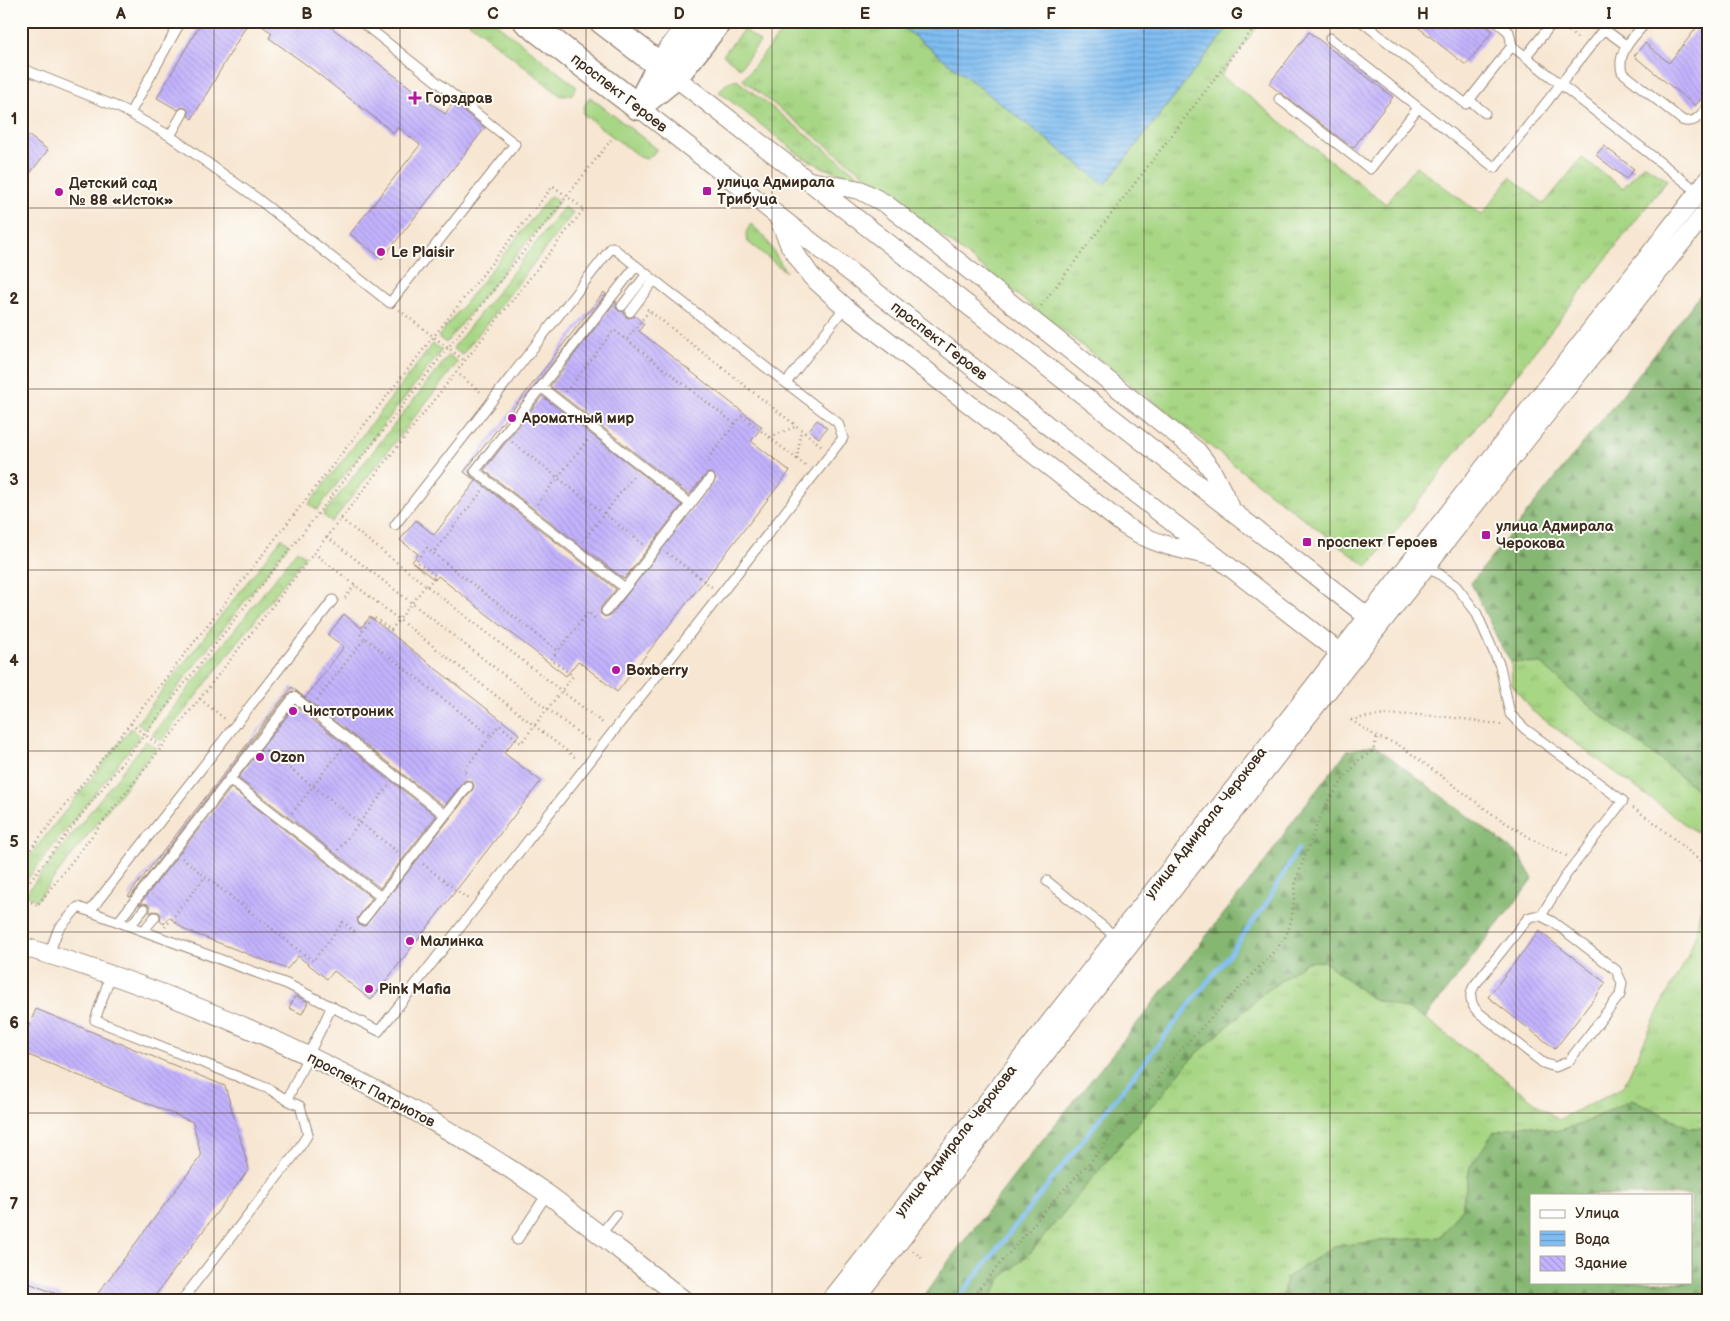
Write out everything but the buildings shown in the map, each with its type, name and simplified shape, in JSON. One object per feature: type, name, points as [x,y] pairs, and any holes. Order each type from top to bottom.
[{"type":"street","name":"проспект Героев","points":[[526,21],[1346,657]]},
{"type":"street","points":[[602,21],[1374,622]]},
{"type":"street","points":[[667,71],[694,21]]},
{"type":"street","points":[[638,107],[667,71],[719,21]]},
{"type":"street","points":[[807,181],[860,190],[886,204],[1197,451],[1211,469],[1232,511]]},
{"type":"street","name":"улица Адмирала Черокова","points":[[831,1300],[1116,937],[1374,622],[1703,185]]},
{"type":"street","name":"улица Адмирала Черокова","points":[[1374,622],[1428,566],[1709,208]]},
{"type":"street","points":[[778,216],[790,246],[811,276],[845,307],[1124,525],[1158,544],[1217,557]]},
{"type":"street","name":"улица Адмирала Черокова","points":[[854,1300],[1346,657]]},
{"type":"street","name":"проспект Патриотов","points":[[21,946],[111,974],[203,1010],[309,1056],[402,1105],[452,1133],[547,1194],[684,1300]]},
{"type":"lane","points":[[130,113],[181,21]]},
{"type":"lane","points":[[21,68],[130,113],[170,136],[258,199],[390,303],[515,144],[360,21]]},
{"type":"lane","points":[[1361,21],[1466,104],[1512,46]]},
{"type":"lane","points":[[1496,21],[1509,32],[1512,46],[1561,84],[1703,185]]},
{"type":"lane","points":[[1526,56],[1550,26],[1544,21]]},
{"type":"lane","points":[[1647,21],[1621,54],[1619,63],[1622,72],[1682,120],[1694,121],[1709,106]]},
{"type":"lane","points":[[1330,38],[1494,168],[1607,25],[1627,46]]},
{"type":"lane","points":[[1279,99],[1370,169],[1418,108]]},
{"type":"lane","points":[[1469,100],[1486,113]]},
{"type":"lane","points":[[170,136],[183,113]]},
{"type":"lane","points":[[49,954],[58,930],[78,907],[287,984],[379,1031],[843,438],[838,423],[612,247],[395,525]]},
{"type":"lane","points":[[625,588],[475,471],[636,266]]},
{"type":"lane","points":[[622,306],[646,274]]},
{"type":"lane","points":[[630,312],[654,280]]},
{"type":"lane","points":[[786,383],[845,307]]},
{"type":"lane","points":[[541,387],[690,504]]},
{"type":"lane","points":[[606,611],[710,479]]},
{"type":"lane","points":[[1428,566],[1456,586],[1476,612],[1500,666],[1510,714],[1525,729],[1623,801],[1555,891],[1541,916]]},
{"type":"lane","points":[[90,911],[332,600]]},
{"type":"lane","points":[[118,922],[294,696],[445,815]]},
{"type":"lane","points":[[229,779],[381,897]]},
{"type":"lane","points":[[363,920],[468,786]]},
{"type":"lane","points":[[1047,881],[1116,937]]},
{"type":"lane","points":[[130,926],[144,908]]},
{"type":"lane","points":[[1541,916],[1553,922],[1616,970],[1622,983],[1620,995],[1568,1062],[1555,1067],[1543,1063],[1485,1017],[1474,1008],[1471,1000],[1474,986],[1528,918],[1541,916]]},
{"type":"lane","points":[[143,931],[155,917]]},
{"type":"lane","points":[[111,974],[95,1020],[269,1089],[300,1106],[308,1134],[296,1153],[182,1300]]},
{"type":"lane","points":[[287,1100],[332,1006]]},
{"type":"lane","points":[[517,1240],[547,1194]]},
{"type":"lane","points":[[600,1235],[616,1215]]},
{"type":"path","points":[[1037,310],[1259,21]]},
{"type":"path","points":[[1556,21],[1580,40]]},
{"type":"path","points":[[21,861],[131,724],[432,337],[553,186],[567,197],[584,209],[37,906],[21,893],[567,197],[610,140]]},
{"type":"path","points":[[638,302],[831,453]]},
{"type":"path","points":[[390,303],[464,361]]},
{"type":"path","points":[[627,340],[650,311]]},
{"type":"path","points":[[559,401],[614,330],[735,424]]},
{"type":"path","points":[[456,372],[492,401]]},
{"type":"path","points":[[710,479],[718,468],[707,460],[742,416],[815,473]]},
{"type":"path","points":[[770,438],[796,426]]},
{"type":"path","points":[[530,513],[595,429]]},
{"type":"path","points":[[797,459],[801,430]]},
{"type":"path","points":[[503,435],[653,552]]},
{"type":"path","points":[[576,550],[642,466]]},
{"type":"path","points":[[433,553],[489,482]]},
{"type":"path","points":[[341,519],[613,732]]},
{"type":"path","points":[[327,537],[599,750]]},
{"type":"path","points":[[491,736],[360,634],[374,616],[391,630],[436,576],[416,561],[427,548],[558,650]]},
{"type":"path","points":[[314,553],[586,766]]},
{"type":"path","points":[[680,563],[704,581]]},
{"type":"path","points":[[468,786],[474,779],[463,771],[499,725],[521,743],[548,709],[573,676],[551,659],[588,612],[599,621],[606,611]]},
{"type":"path","points":[[310,709],[365,638]]},
{"type":"path","points":[[200,699],[234,726]]},
{"type":"path","points":[[1525,729],[1417,714],[1372,715],[1350,720],[1377,737],[1398,744],[1496,816],[1537,842],[1578,860]]},
{"type":"path","points":[[131,724],[162,748]]},
{"type":"path","points":[[971,1300],[982,1284],[1050,1205],[1102,1149],[1119,1125],[1149,1092],[1172,1059],[1279,946],[1287,934],[1292,917],[1296,880],[1317,824],[1329,800],[1343,780],[1359,760],[1373,750],[1377,737]]},
{"type":"path","points":[[285,822],[349,740]]},
{"type":"path","points":[[258,743],[360,822],[456,890]]},
{"type":"path","points":[[331,859],[396,776]]},
{"type":"path","points":[[1623,801],[1655,823],[1698,859],[1709,871]]},
{"type":"path","points":[[173,851],[313,960],[343,922],[354,931],[363,920]]},
{"type":"path","points":[[171,919],[205,876]]},
{"type":"green space","points":[[467,21],[493,21],[577,87],[571,95],[561,96]]},
{"type":"green space","points":[[790,21],[895,21],[1105,185],[1233,21],[1262,21],[1221,75],[1386,204],[1416,166],[1482,215],[1510,177],[1544,204],[1582,158],[1623,188],[1644,164],[1667,180],[1368,567],[1270,493],[743,80]]},
{"type":"green space","points":[[744,29],[760,42],[740,68],[723,55]]},
{"type":"green space","points":[[733,80],[738,81],[867,182],[824,168],[801,156],[719,92],[727,83]]},
{"type":"green space","points":[[590,97],[657,149],[651,156],[646,159],[640,157],[584,115],[584,107]]},
{"type":"green space","points":[[550,196],[559,202],[446,343],[438,337]]},
{"type":"green space","points":[[564,207],[573,213],[462,355],[453,348]]},
{"type":"green space","points":[[751,224],[764,236],[786,272],[748,242],[746,233]]},
{"type":"green space","points":[[1709,283],[1709,799],[1607,720],[1542,664],[1511,661],[1502,648],[1471,583]]},
{"type":"green space","points":[[433,344],[442,350],[317,510],[309,504]]},
{"type":"green space","points":[[449,355],[458,362],[332,522],[323,515]]},
{"type":"green space","points":[[282,538],[289,544],[145,729],[137,723]]},
{"type":"green space","points":[[297,550],[305,556],[161,741],[152,735]]},
{"type":"green space","points":[[1511,661],[1542,664],[1607,720],[1709,799],[1709,842],[1531,710],[1512,684]]},
{"type":"green space","points":[[131,728],[140,736],[21,887],[21,867]]},
{"type":"green space","points":[[146,741],[156,748],[36,901],[26,893]]},
{"type":"green space","points":[[1374,745],[1519,855],[1533,879],[1425,1018],[1412,1011],[1371,998],[1324,961],[1306,962],[1264,993],[1191,1059],[1031,1252],[1002,1277],[990,1300],[921,1300],[953,1255],[1035,1149],[1265,862],[1295,818],[1347,751]]},
{"type":"green space","points":[[1709,894],[1709,1128],[1690,1128],[1632,1100],[1579,1125],[1556,1131],[1527,1125],[1470,1167],[1462,1208],[1440,1238],[1391,1240],[1334,1246],[1286,1278],[1282,1300],[990,1300],[1002,1277],[1031,1252],[1191,1059],[1264,993],[1306,962],[1324,961],[1371,998],[1412,1011],[1425,1018],[1558,1120],[1623,1087],[1663,1001],[1686,960],[1696,934],[1702,897]]},
{"type":"green space","points":[[1632,1099],[1690,1128],[1709,1128],[1709,1300],[1282,1300],[1286,1278],[1334,1246],[1440,1237],[1462,1208],[1470,1167],[1494,1132],[1527,1125],[1556,1131],[1579,1125]]},
{"type":"water","points":[[895,21],[1233,21],[1105,185]]},
{"type":"waterway","points":[[957,1300],[1231,952],[1268,901],[1298,849]]},
{"type":"place","name":"Горздрав","points":[[415,98]]},
{"type":"place","name":"улица Адмирала Трибуца","points":[[707,191]]},
{"type":"place","name":"Детский сад № 88 «Исток»","points":[[59,192]]},
{"type":"place","name":"Le Plaisir","points":[[381,252]]},
{"type":"place","name":"Ароматный мир","points":[[512,418]]},
{"type":"place","name":"улица Адмирала Черокова","points":[[1486,535]]},
{"type":"place","name":"проспект Героев","points":[[1307,542]]},
{"type":"place","name":"Boxberry","points":[[616,670]]},
{"type":"place","name":"Чистотроник","points":[[293,711]]},
{"type":"place","name":"Ozon","points":[[260,757]]},
{"type":"place","name":"Малинка","points":[[410,941]]},
{"type":"place","name":"Pink Mafia","points":[[369,989]]}]
